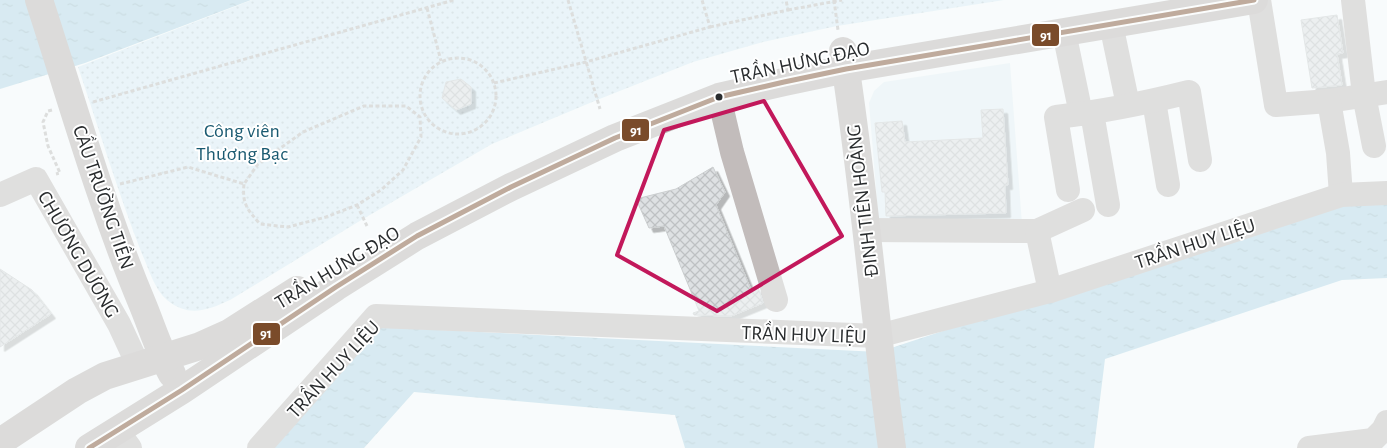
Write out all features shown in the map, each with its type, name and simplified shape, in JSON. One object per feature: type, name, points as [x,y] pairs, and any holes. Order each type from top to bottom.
[{"type":"main road","name":"CẦU TRƯỜNG TIỀN","points":[[39,0],[105,184],[150,361],[182,390]]},
{"type":"main road","name":"TRẦN HƯNG ĐẠO","points":[[0,442],[77,391],[105,376],[200,346],[230,333],[378,240],[509,169],[604,123],[695,86],[776,64],[1147,0]]},
{"type":"main road","name":"TRẦN HƯNG ĐẠO","points":[[89,448],[123,439],[182,390],[336,286],[418,236],[511,187],[615,138],[720,98],[784,82],[843,52],[1064,32],[1254,0]]},
{"type":"main road","name":"ĐINH TIÊN HOÀNG","points":[[843,52],[867,230],[878,344],[892,448]]},
{"type":"street","points":[[1259,0],[1276,105],[1329,101],[1376,93]]},
{"type":"street","points":[[1338,153],[1381,146],[1376,93],[1352,0]]},
{"type":"street","points":[[1111,24],[1128,105]]},
{"type":"street","points":[[1064,32],[1087,114],[1108,205]]},
{"type":"street","points":[[1068,190],[1056,117],[1087,114],[1189,92],[1200,160]]},
{"type":"street","points":[[720,98],[732,152],[776,300]]},
{"type":"street","points":[[1154,101],[1168,185]]},
{"type":"street","points":[[1329,101],[1338,153],[1341,195]]},
{"type":"street","name":"CHƯƠNG DƯƠNG","points":[[0,195],[36,179],[119,324],[150,361]]},
{"type":"street","name":"TRẦN HUY LIỆU","points":[[259,448],[376,316],[878,344],[1050,291],[1341,195],[1387,193]]},
{"type":"street","points":[[867,230],[1037,231],[1083,210]]},
{"type":"street","points":[[1037,231],[1050,291]]},
{"type":"street","points":[[1309,448],[1373,440],[1385,433]]},
{"type":"path","points":[[87,103],[454,0]]},
{"type":"path","points":[[568,0],[600,109]]},
{"type":"path","points":[[702,0],[710,27]]},
{"type":"path","points":[[786,0],[788,10]]},
{"type":"path","points":[[494,83],[586,62],[710,27],[842,0]]},
{"type":"path","points":[[834,1],[843,52]]},
{"type":"path","points":[[427,8],[441,61]]},
{"type":"path","points":[[494,83],[488,72],[478,63],[466,58],[441,61],[431,68],[423,78],[419,90],[422,116],[422,137],[403,170],[380,190],[357,205],[326,217],[288,227],[260,224],[247,210],[243,198],[244,184],[258,164],[303,132],[364,106],[406,106],[422,116],[442,132],[455,135],[468,134],[480,128],[489,119],[495,108],[496,95],[494,83]]},
{"type":"path","points":[[36,179],[60,173],[48,146],[43,122],[48,111],[58,109]]},
{"type":"path","points":[[105,184],[188,167],[244,184]]},
{"type":"path","points":[[357,205],[366,226]]},
{"type":"highlighted area","points":[[764,101],[842,236],[717,311],[617,255],[664,130]]},
{"type":"shaded area","points":[[1010,63],[1022,224],[879,226],[869,103],[874,91],[884,82]]},
{"type":"green space","name":"Công viên Thương Bạc","points":[[252,0],[1004,0],[837,26],[763,42],[693,62],[492,144],[363,219],[230,300],[214,307],[191,311],[175,306],[167,300],[152,278],[125,208],[78,67]]},
{"type":"water","points":[[0,0],[251,0],[85,63],[0,89]]},
{"type":"water","points":[[1387,203],[1387,278],[1342,280],[1105,359],[1094,448],[685,448],[675,415],[414,392],[364,448],[274,448],[379,327],[879,352],[1325,205]]},
{"type":"building","points":[[1337,15],[1343,53],[1337,54],[1342,85],[1312,88],[1301,20]]},
{"type":"building","points":[[461,79],[471,87],[471,104],[456,110],[442,98],[446,82]]},
{"type":"building","points":[[1003,109],[1008,185],[1005,185],[1006,213],[886,216],[885,192],[882,192],[875,123],[902,121],[905,142],[983,138],[981,110]]},
{"type":"building","points":[[713,167],[725,192],[716,205],[751,290],[758,287],[763,303],[731,316],[694,315],[693,313],[699,311],[664,226],[649,228],[636,199],[676,189]]},
{"type":"building","points":[[0,269],[32,290],[51,314],[0,347]]},
{"type":"transit line","name":"91","points":[[89,448],[182,390],[336,287],[417,236],[511,187],[615,138],[719,97],[846,69],[1254,0]]}]
